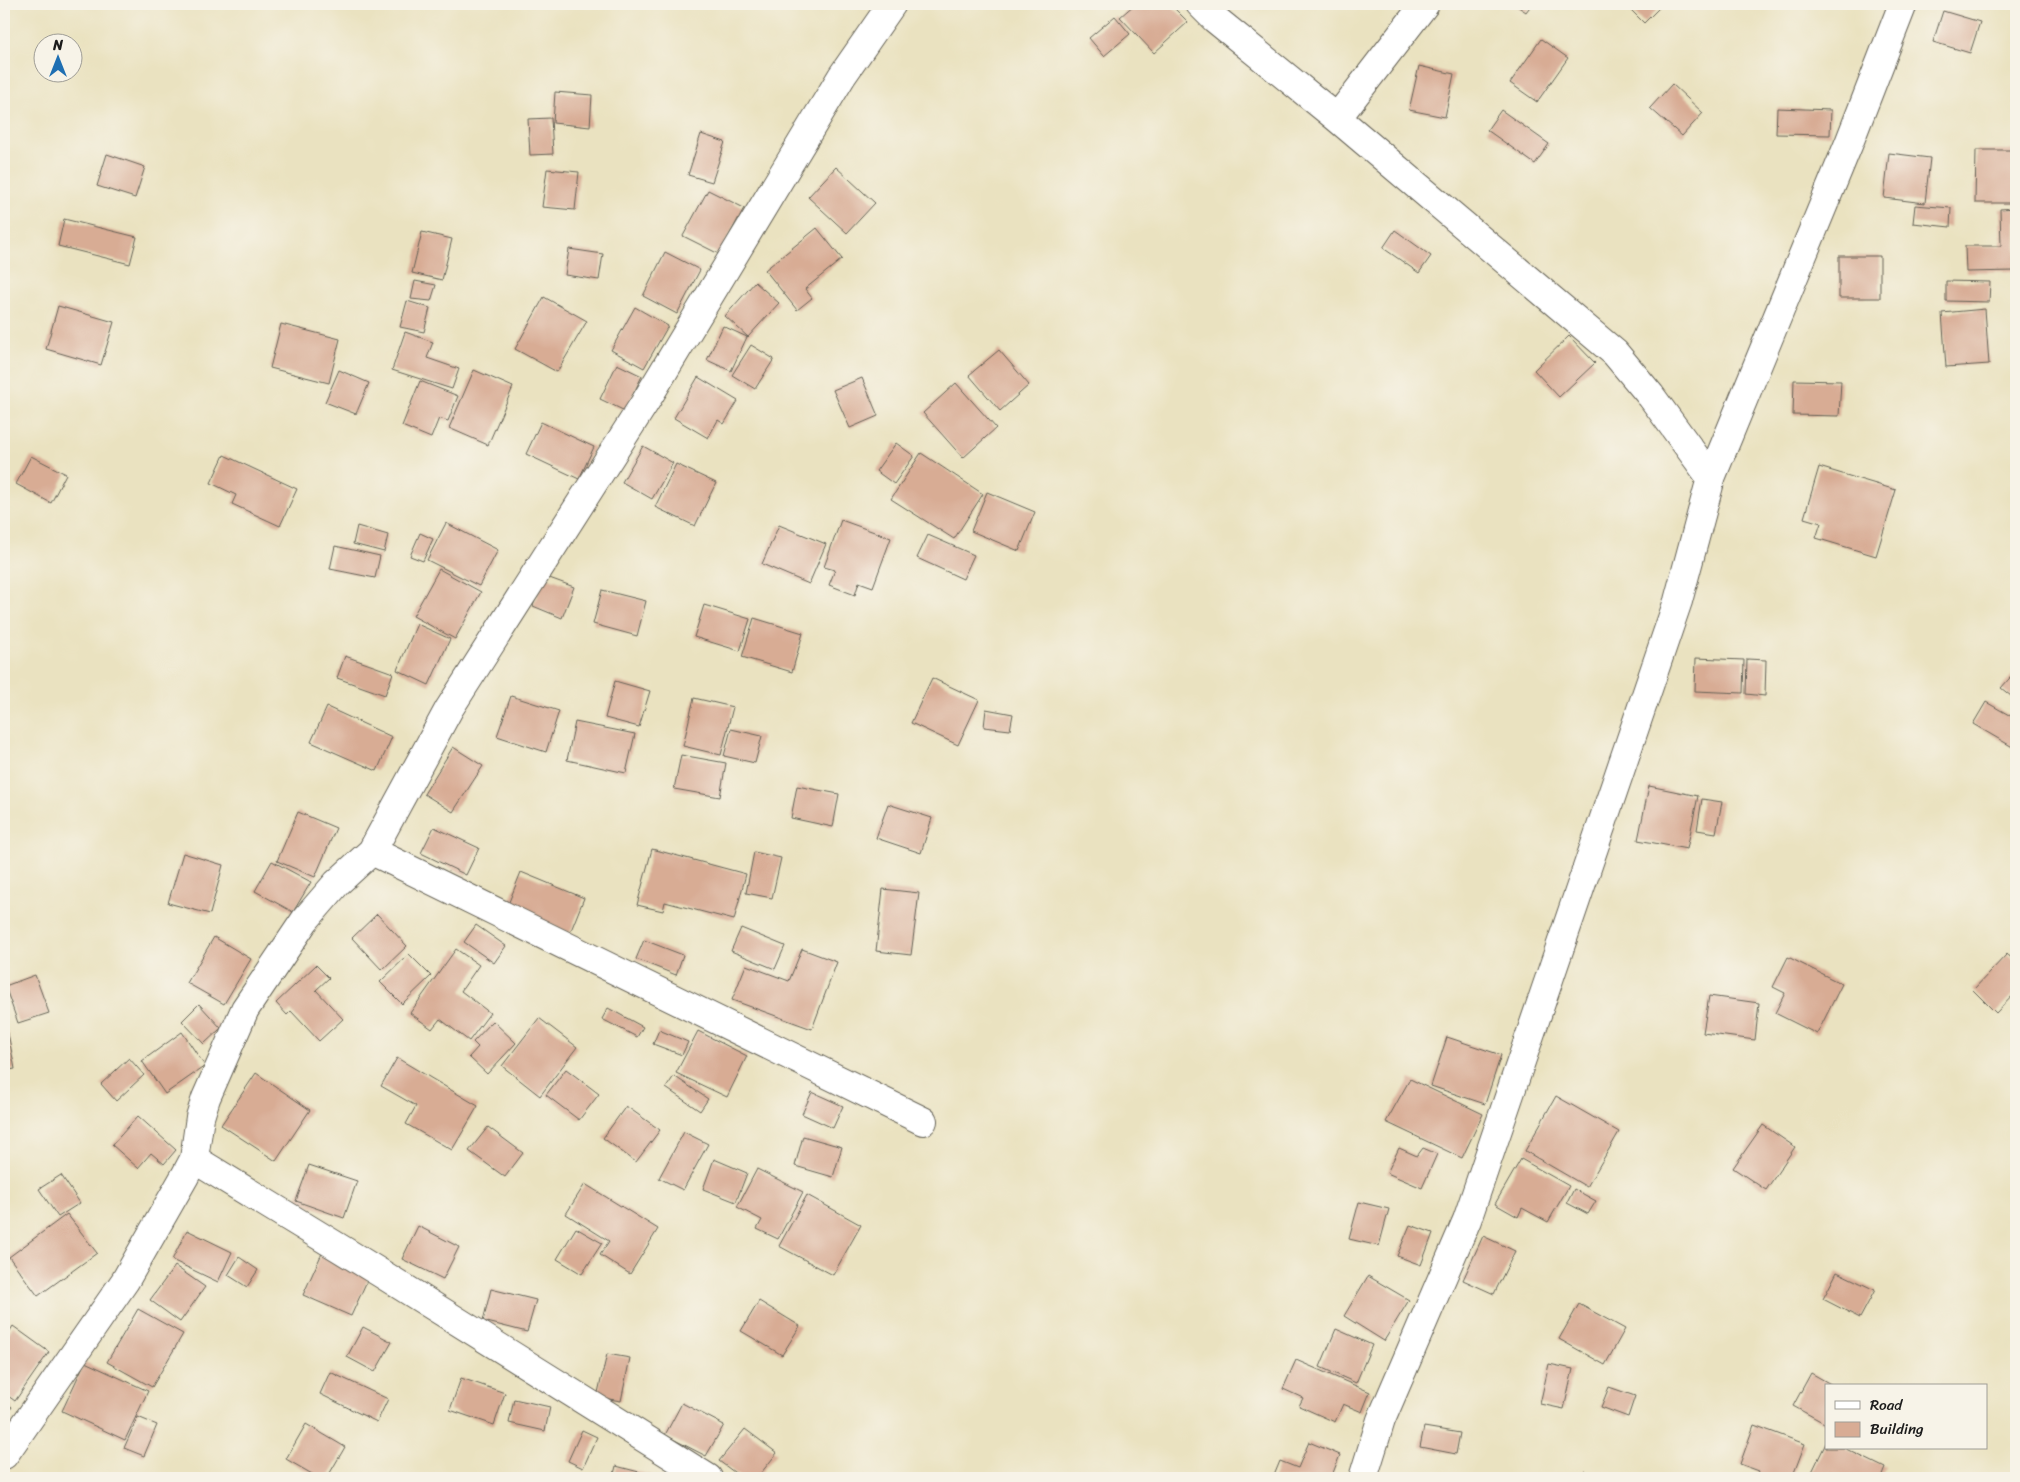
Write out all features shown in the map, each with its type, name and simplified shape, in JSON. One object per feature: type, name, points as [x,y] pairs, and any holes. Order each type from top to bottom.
[{"type":"street","points":[[4,1455],[125,1281],[194,1159],[200,1117],[206,1098],[245,1009],[305,920],[337,883],[372,851],[449,709],[564,526],[644,404],[842,76],[892,4]]},
{"type":"street","points":[[1200,4],[1215,19],[1337,118],[1615,353],[1651,396],[1711,478]]},
{"type":"street","points":[[1337,118],[1425,4]]},
{"type":"street","points":[[1363,1478],[1381,1420],[1467,1220],[1678,602],[1711,478],[1849,143],[1903,4]]},
{"type":"street","points":[[372,851],[923,1121]]},
{"type":"street","points":[[194,1159],[708,1478]]},
{"type":"building","points":[[1135,4],[1170,4],[1188,22],[1154,53],[1120,17]]},
{"type":"building","points":[[1514,4],[1532,4],[1526,12]]},
{"type":"building","points":[[1625,4],[1663,4],[1644,23]]},
{"type":"building","points":[[1943,11],[1980,22],[1970,53],[1933,42]]},
{"type":"building","points":[[1115,16],[1130,34],[1104,56],[1089,38]]},
{"type":"building","points":[[1541,39],[1568,58],[1537,102],[1510,83]]},
{"type":"building","points":[[1419,66],[1454,74],[1445,117],[1409,110]]},
{"type":"building","points":[[1672,84],[1703,113],[1682,136],[1650,108]]},
{"type":"building","points":[[555,92],[592,95],[590,127],[553,123]]},
{"type":"building","points":[[1777,108],[1831,110],[1830,135],[1776,134]]},
{"type":"building","points":[[1501,110],[1549,144],[1535,164],[1487,130]]},
{"type":"building","points":[[551,118],[553,154],[530,155],[528,119]]},
{"type":"building","points":[[701,134],[725,142],[712,182],[688,175]]},
{"type":"building","points":[[1976,150],[2016,150],[2016,203],[1975,203]]},
{"type":"building","points":[[1889,153],[1930,158],[1925,203],[1884,198]]},
{"type":"building","points":[[107,154],[145,167],[135,198],[97,186]]},
{"type":"building","points":[[836,167],[875,203],[847,233],[808,197]]},
{"type":"building","points":[[547,169],[579,172],[575,210],[542,207]]},
{"type":"building","points":[[708,190],[744,208],[719,254],[683,236]]},
{"type":"building","points":[[1915,205],[1951,208],[1950,227],[1913,223]]},
{"type":"building","points":[[2016,208],[2016,271],[1966,272],[1965,246],[2001,246],[2000,209]]},
{"type":"building","points":[[64,219],[137,237],[130,264],[58,246]]},
{"type":"building","points":[[817,228],[842,259],[805,289],[812,298],[797,310],[765,270]]},
{"type":"building","points":[[1395,230],[1431,256],[1419,273],[1383,248]]},
{"type":"building","points":[[422,232],[452,239],[442,280],[412,273]]},
{"type":"building","points":[[569,249],[603,254],[599,280],[565,275]]},
{"type":"building","points":[[665,252],[700,270],[677,314],[643,296]]},
{"type":"building","points":[[1839,256],[1880,256],[1880,298],[1839,298]]},
{"type":"building","points":[[415,281],[436,285],[431,301],[411,299]]},
{"type":"building","points":[[1946,281],[1990,282],[1989,302],[1946,301]]},
{"type":"building","points":[[755,282],[779,303],[748,337],[725,316]]},
{"type":"building","points":[[544,297],[587,321],[557,372],[515,349]]},
{"type":"building","points":[[407,301],[430,308],[424,332],[400,327]]},
{"type":"building","points":[[58,306],[114,322],[101,365],[46,349]]},
{"type":"building","points":[[635,307],[668,326],[644,368],[611,350]]},
{"type":"building","points":[[1985,309],[1989,364],[1946,367],[1942,313]]},
{"type":"building","points":[[281,324],[340,339],[329,383],[270,368]]},
{"type":"building","points":[[723,326],[747,337],[731,371],[707,360]]},
{"type":"building","points":[[405,332],[433,342],[427,358],[459,369],[452,389],[392,370]]},
{"type":"building","points":[[1569,336],[1595,363],[1559,397],[1534,370]]},
{"type":"building","points":[[751,345],[774,359],[755,389],[732,375]]},
{"type":"building","points":[[999,350],[1029,385],[1000,411],[969,375]]},
{"type":"building","points":[[617,364],[642,376],[625,411],[600,399]]},
{"type":"building","points":[[339,370],[369,383],[356,414],[325,402]]},
{"type":"building","points":[[474,370],[513,387],[488,445],[449,428]]},
{"type":"building","points":[[698,377],[738,401],[724,424],[718,420],[708,438],[674,418]]},
{"type":"building","points":[[862,378],[878,416],[850,428],[833,390]]},
{"type":"building","points":[[1794,380],[1841,381],[1839,416],[1793,415]]},
{"type":"building","points":[[420,381],[458,396],[448,421],[439,418],[431,438],[402,426]]},
{"type":"building","points":[[956,383],[996,428],[963,458],[923,413]]},
{"type":"building","points":[[541,422],[594,447],[579,479],[526,454]]},
{"type":"building","points":[[896,443],[914,456],[894,484],[876,471]]},
{"type":"building","points":[[643,446],[673,463],[652,499],[622,482]]},
{"type":"building","points":[[921,453],[983,494],[954,539],[891,499]]},
{"type":"building","points":[[224,455],[297,489],[280,526],[232,504],[236,495],[211,483]]},
{"type":"building","points":[[31,456],[66,474],[51,503],[16,484]]},
{"type":"building","points":[[676,464],[716,483],[695,526],[655,507]]},
{"type":"building","points":[[1819,467],[1896,490],[1876,556],[1816,538],[1821,523],[1804,518]]},
{"type":"building","points":[[987,492],[1035,512],[1019,551],[971,531]]},
{"type":"building","points":[[841,520],[891,538],[873,587],[859,582],[855,595],[829,585],[835,570],[824,567]]},
{"type":"building","points":[[446,523],[498,550],[479,586],[427,560]]},
{"type":"building","points":[[779,525],[826,544],[809,584],[762,564]]},
{"type":"building","points":[[357,526],[388,535],[384,552],[353,544]]},
{"type":"building","points":[[420,533],[433,539],[423,561],[410,556]]},
{"type":"building","points":[[928,535],[974,555],[963,579],[917,558]]},
{"type":"building","points":[[335,546],[380,556],[375,578],[330,569]]},
{"type":"building","points":[[439,569],[481,592],[455,639],[413,616]]},
{"type":"building","points":[[544,576],[574,587],[562,618],[533,606]]},
{"type":"building","points":[[602,590],[646,601],[637,636],[593,624]]},
{"type":"building","points":[[704,605],[750,619],[740,651],[694,637]]},
{"type":"building","points":[[754,618],[803,633],[792,672],[742,657]]},
{"type":"building","points":[[417,624],[450,639],[429,685],[397,670]]},
{"type":"building","points":[[345,656],[393,673],[385,695],[337,678]]},
{"type":"building","points":[[1696,658],[1744,660],[1743,693],[1695,691]]},
{"type":"building","points":[[1747,659],[1766,660],[1765,696],[1746,694]]},
{"type":"building","points":[[2016,671],[2016,700],[2001,688]]},
{"type":"building","points":[[932,678],[979,700],[958,745],[911,723]]},
{"type":"building","points":[[615,681],[650,691],[639,727],[605,718]]},
{"type":"building","points":[[511,696],[559,711],[546,752],[497,736]]},
{"type":"building","points":[[694,698],[733,707],[721,755],[683,746]]},
{"type":"building","points":[[1986,702],[2016,719],[2016,749],[1973,724]]},
{"type":"building","points":[[327,707],[392,737],[377,771],[311,742]]},
{"type":"building","points":[[986,709],[1013,714],[1010,730],[984,727]]},
{"type":"building","points":[[575,722],[635,734],[626,773],[567,760]]},
{"type":"building","points":[[731,729],[762,736],[755,763],[724,756]]},
{"type":"building","points":[[453,747],[483,766],[453,812],[424,794]]},
{"type":"building","points":[[681,755],[726,763],[720,797],[674,789]]},
{"type":"building","points":[[797,786],[839,794],[833,827],[791,818]]},
{"type":"building","points":[[1649,786],[1698,796],[1687,849],[1638,840]]},
{"type":"building","points":[[1702,799],[1722,802],[1716,833],[1697,830]]},
{"type":"building","points":[[888,804],[932,818],[921,853],[876,838]]},
{"type":"building","points":[[298,812],[336,828],[315,877],[277,861]]},
{"type":"building","points":[[434,827],[479,848],[466,875],[421,853]]},
{"type":"building","points":[[652,849],[746,874],[734,920],[665,902],[663,911],[637,905]]},
{"type":"building","points":[[754,852],[781,858],[772,898],[746,893]]},
{"type":"building","points":[[183,853],[223,865],[210,914],[168,903]]},
{"type":"building","points":[[272,861],[311,882],[293,912],[255,891]]},
{"type":"building","points":[[521,872],[584,898],[570,933],[507,907]]},
{"type":"building","points":[[883,889],[919,893],[911,955],[876,951]]},
{"type":"building","points":[[377,914],[407,946],[382,970],[352,938]]},
{"type":"building","points":[[476,925],[506,946],[494,963],[464,942]]},
{"type":"building","points":[[741,928],[785,946],[775,969],[731,951]]},
{"type":"building","points":[[214,937],[251,959],[224,1004],[187,983]]},
{"type":"building","points":[[644,940],[683,955],[676,975],[636,959]]},
{"type":"building","points":[[456,949],[479,965],[461,991],[490,1013],[469,1041],[440,1019],[432,1029],[410,1013]]},
{"type":"building","points":[[802,949],[837,962],[812,1029],[732,1000],[746,965],[789,981]]},
{"type":"building","points":[[409,954],[431,976],[402,1004],[380,982]]},
{"type":"building","points":[[2007,954],[2016,962],[2016,992],[1996,1013],[1973,990]]},
{"type":"building","points":[[1788,957],[1842,984],[1817,1034],[1775,1013],[1785,993],[1773,987]]},
{"type":"building","points":[[316,965],[329,978],[316,990],[343,1019],[319,1041],[291,1011],[287,1015],[276,1003]]},
{"type":"building","points":[[35,975],[49,1013],[18,1023],[5,986]]},
{"type":"building","points":[[1709,996],[1759,1003],[1755,1040],[1703,1033]]},
{"type":"building","points":[[199,1004],[221,1028],[204,1044],[182,1021]]},
{"type":"building","points":[[608,1008],[643,1027],[637,1037],[602,1019]]},
{"type":"building","points":[[539,1018],[577,1047],[540,1096],[502,1066]]},
{"type":"building","points":[[493,1021],[516,1043],[487,1074],[469,1057],[478,1047],[473,1042]]},
{"type":"building","points":[[659,1030],[688,1042],[682,1055],[653,1044]]},
{"type":"building","points":[[698,1031],[747,1056],[727,1097],[676,1073]]},
{"type":"building","points":[[182,1032],[205,1066],[165,1094],[142,1061]]},
{"type":"building","points":[[8,1033],[15,1069],[4,1071],[4,1034]]},
{"type":"building","points":[[1447,1037],[1501,1055],[1485,1104],[1431,1086]]},
{"type":"building","points":[[129,1058],[144,1075],[116,1101],[101,1084]]},
{"type":"building","points":[[397,1058],[478,1106],[452,1150],[406,1124],[416,1106],[381,1086]]},
{"type":"building","points":[[566,1069],[599,1094],[579,1120],[546,1095]]},
{"type":"building","points":[[256,1073],[310,1110],[276,1161],[221,1125]]},
{"type":"building","points":[[674,1076],[708,1099],[700,1111],[666,1088]]},
{"type":"building","points":[[1410,1079],[1483,1114],[1462,1158],[1386,1122]]},
{"type":"building","points":[[812,1092],[843,1106],[833,1128],[802,1114]]},
{"type":"building","points":[[1556,1096],[1619,1132],[1587,1187],[1525,1151]]},
{"type":"building","points":[[626,1106],[660,1130],[636,1162],[603,1138]]},
{"type":"building","points":[[138,1116],[176,1150],[164,1164],[151,1153],[138,1168],[112,1145]]},
{"type":"building","points":[[1763,1125],[1795,1147],[1766,1190],[1733,1168]]},
{"type":"building","points":[[488,1127],[523,1153],[505,1177],[469,1151]]},
{"type":"building","points":[[684,1132],[708,1144],[683,1190],[659,1178]]},
{"type":"building","points":[[803,1136],[842,1147],[833,1177],[795,1166]]},
{"type":"building","points":[[1399,1148],[1417,1156],[1423,1148],[1437,1154],[1422,1188],[1387,1173]]},
{"type":"building","points":[[714,1159],[747,1173],[736,1202],[703,1189]]},
{"type":"building","points":[[1521,1159],[1569,1186],[1548,1222],[1522,1208],[1518,1217],[1495,1204]]},
{"type":"building","points":[[309,1165],[357,1181],[344,1218],[296,1201]]},
{"type":"building","points":[[757,1169],[803,1192],[778,1239],[757,1229],[762,1220],[737,1207]]},
{"type":"building","points":[[61,1175],[80,1203],[58,1217],[39,1189]]},
{"type":"building","points":[[585,1184],[658,1229],[630,1274],[600,1255],[609,1241],[566,1214]]},
{"type":"building","points":[[1574,1189],[1596,1201],[1588,1214],[1567,1203]]},
{"type":"building","points":[[807,1195],[861,1225],[833,1275],[779,1246]]},
{"type":"building","points":[[1359,1202],[1389,1209],[1379,1246],[1349,1239]]},
{"type":"building","points":[[67,1214],[97,1253],[38,1296],[9,1257]]},
{"type":"building","points":[[1410,1225],[1433,1233],[1421,1265],[1397,1256]]},
{"type":"building","points":[[418,1226],[459,1247],[443,1279],[402,1259]]},
{"type":"building","points":[[576,1228],[602,1243],[582,1274],[557,1259]]},
{"type":"building","points":[[187,1230],[232,1252],[218,1282],[172,1260]]},
{"type":"building","points":[[1483,1236],[1515,1251],[1494,1294],[1463,1280]]},
{"type":"building","points":[[323,1251],[371,1272],[351,1316],[303,1295]]},
{"type":"building","points":[[239,1257],[258,1270],[247,1287],[228,1275]]},
{"type":"building","points":[[175,1266],[205,1287],[180,1322],[150,1300]]},
{"type":"building","points":[[1837,1272],[1875,1290],[1860,1318],[1823,1299]]},
{"type":"building","points":[[1368,1276],[1409,1300],[1384,1341],[1344,1316]]},
{"type":"building","points":[[491,1289],[536,1300],[527,1332],[483,1321]]},
{"type":"building","points":[[759,1301],[800,1326],[782,1355],[741,1331]]},
{"type":"building","points":[[1579,1304],[1625,1329],[1605,1365],[1559,1339]]},
{"type":"building","points":[[138,1309],[183,1334],[152,1387],[107,1362]]},
{"type":"building","points":[[13,1326],[49,1352],[15,1401],[4,1393],[4,1340]]},
{"type":"building","points":[[363,1327],[392,1342],[375,1372],[347,1357]]},
{"type":"building","points":[[1336,1329],[1372,1345],[1356,1383],[1320,1367]]},
{"type":"building","points":[[607,1354],[630,1358],[621,1401],[597,1397]]},
{"type":"building","points":[[1296,1360],[1370,1392],[1362,1412],[1343,1404],[1335,1422],[1299,1406],[1303,1398],[1283,1389]]},
{"type":"building","points":[[85,1362],[148,1391],[125,1440],[62,1411]]},
{"type":"building","points":[[1549,1364],[1573,1369],[1564,1409],[1540,1404]]},
{"type":"building","points":[[330,1372],[388,1399],[377,1422],[320,1394]]},
{"type":"building","points":[[1811,1373],[1830,1384],[1825,1384],[1825,1423],[1793,1406]]},
{"type":"building","points":[[461,1378],[505,1393],[494,1425],[450,1410]]},
{"type":"building","points":[[1609,1387],[1635,1396],[1628,1417],[1601,1407]]},
{"type":"building","points":[[514,1399],[550,1407],[545,1431],[509,1423]]},
{"type":"building","points":[[4,1400],[12,1407],[4,1418]]},
{"type":"building","points":[[682,1403],[724,1425],[706,1456],[665,1435]]},
{"type":"building","points":[[138,1417],[157,1425],[144,1456],[124,1448]]},
{"type":"building","points":[[306,1424],[345,1447],[327,1478],[319,1478],[286,1459]]},
{"type":"building","points":[[1754,1425],[1805,1444],[1792,1478],[1756,1478],[1759,1471],[1740,1464]]},
{"type":"building","points":[[1424,1427],[1460,1433],[1456,1454],[1420,1447]]},
{"type":"building","points":[[745,1429],[777,1453],[757,1478],[742,1478],[719,1461]]},
{"type":"building","points":[[582,1430],[597,1437],[583,1468],[568,1461]]},
{"type":"building","points":[[1309,1442],[1340,1455],[1331,1478],[1273,1478],[1280,1461],[1298,1468]]},
{"type":"building","points":[[1825,1445],[1825,1450],[1848,1450],[1885,1468],[1881,1478],[1809,1478]]},
{"type":"building","points":[[616,1466],[662,1478],[613,1478]]},
{"type":"building","points":[[1584,1471],[1604,1478],[1581,1478]]}]
